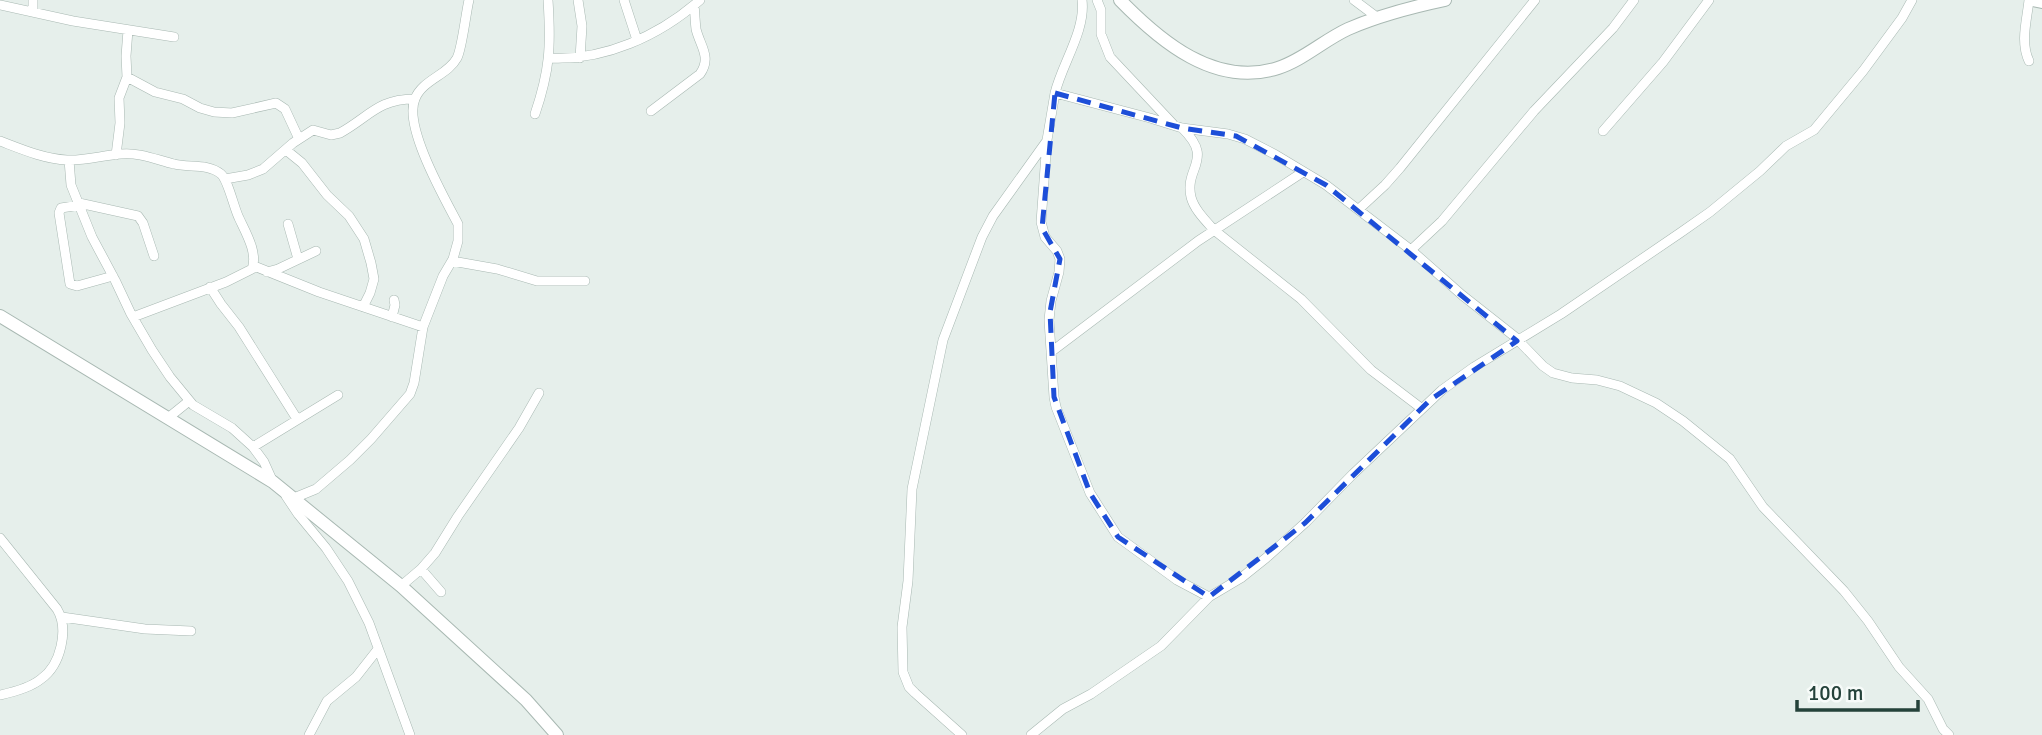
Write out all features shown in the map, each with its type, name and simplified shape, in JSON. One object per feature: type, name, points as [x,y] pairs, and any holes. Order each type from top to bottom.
[{"type":"street","points":[[33,0],[33,12]]},
{"type":"street","points":[[294,498],[316,489],[335,474],[402,404],[414,383],[423,327],[440,283],[452,261],[458,241],[458,224],[427,164],[412,109],[418,93],[456,60],[469,0]]},
{"type":"street","points":[[535,114],[545,83],[549,58],[548,0]]},
{"type":"street","points":[[578,0],[582,26],[580,58]]},
{"type":"street","points":[[624,0],[637,40]]},
{"type":"street","points":[[1082,0],[1082,18],[1055,93],[1047,140],[1041,222],[1045,237],[1059,254],[1060,264],[1050,312],[1056,407],[1090,493],[1118,537],[1177,580],[1209,597]]},
{"type":"street","points":[[1097,0],[1101,10],[1101,34],[1108,53],[1178,127],[1193,139],[1198,151],[1190,190],[1192,201],[1214,230],[1301,299],[1371,370],[1421,408]]},
{"type":"street","points":[[1120,0],[1158,37],[1180,52],[1216,69],[1234,72],[1277,69],[1361,23],[1445,0]]},
{"type":"street","points":[[1354,0],[1378,18]]},
{"type":"street","points":[[1359,209],[1400,168],[1535,0]]},
{"type":"street","points":[[1411,250],[1442,221],[1534,111],[1613,28],[1634,0]]},
{"type":"street","points":[[1603,131],[1642,87],[1709,0]]},
{"type":"street","points":[[1031,735],[1062,709],[1091,694],[1161,646],[1209,597],[1254,568],[1305,523],[1421,408],[1455,380],[1561,314],[1680,233],[1760,171],[1786,146],[1814,130],[1863,71],[1912,0]]},
{"type":"street","points":[[2029,61],[2024,37],[2031,0],[2042,2]]},
{"type":"street","points":[[549,58],[580,58],[600,54],[637,40],[697,2]]},
{"type":"street","points":[[651,111],[700,74],[705,65],[706,54],[696,30],[697,2]]},
{"type":"street","points":[[0,5],[73,21],[174,37]]},
{"type":"street","points":[[116,155],[120,123],[119,98],[127,78],[128,30]]},
{"type":"street","points":[[127,78],[155,92],[184,99],[214,113],[232,113],[276,103],[285,108],[299,139]]},
{"type":"street","points":[[1055,93],[1178,127],[1245,139],[1326,185],[1359,209],[1514,336],[1537,361],[1553,373],[1620,386],[1657,403],[1683,421],[1730,459],[1763,507],[1844,591],[1899,667],[1928,699],[1943,729],[1949,735]]},
{"type":"street","points":[[225,179],[263,169],[313,130],[331,135],[340,133],[389,101],[414,99]]},
{"type":"street","points":[[962,735],[915,694],[903,672],[902,626],[908,582],[912,489],[943,340],[982,237],[993,216],[1047,140]]},
{"type":"street","points":[[0,141],[25,151],[69,160],[134,154],[177,165],[204,167],[218,172],[225,179],[232,203],[249,241],[254,266],[246,273],[133,317]]},
{"type":"street","points":[[286,150],[302,163],[327,195],[349,216],[364,239],[374,279],[363,307]]},
{"type":"street","points":[[69,160],[70,183],[92,236],[133,317],[161,364],[189,401],[204,413],[232,428],[253,447],[277,486],[326,548],[348,581],[369,623],[410,735]]},
{"type":"street","points":[[1051,352],[1214,230],[1304,172]]},
{"type":"street","points":[[113,276],[77,286],[70,284],[59,213],[61,208],[80,204],[138,216],[154,256]]},
{"type":"street","points":[[288,225],[298,259]]},
{"type":"street","points":[[267,272],[316,251]]},
{"type":"street","points":[[452,261],[537,281],[585,281]]},
{"type":"street","points":[[254,266],[423,327]]},
{"type":"street","points":[[210,287],[240,327],[296,419]]},
{"type":"street","points":[[392,317],[394,300]]},
{"type":"street","points":[[0,316],[294,498],[401,586],[526,701],[557,735]]},
{"type":"street","points":[[401,586],[435,553],[519,428],[539,393]]},
{"type":"street","points":[[253,447],[338,396]]},
{"type":"street","points":[[168,418],[189,401]]},
{"type":"street","points":[[0,538],[62,617],[63,635],[60,648],[45,677],[31,685],[0,695]]},
{"type":"street","points":[[421,569],[440,592]]},
{"type":"street","points":[[62,617],[145,629],[191,631]]},
{"type":"street","points":[[309,735],[327,701],[356,677],[378,649]]},
{"type":"highlighted area","points":[[1055,93],[1182,128],[1236,136],[1326,185],[1517,341],[1430,400],[1305,523],[1209,597],[1118,537],[1090,493],[1054,397],[1050,312],[1060,259],[1042,228]]}]
